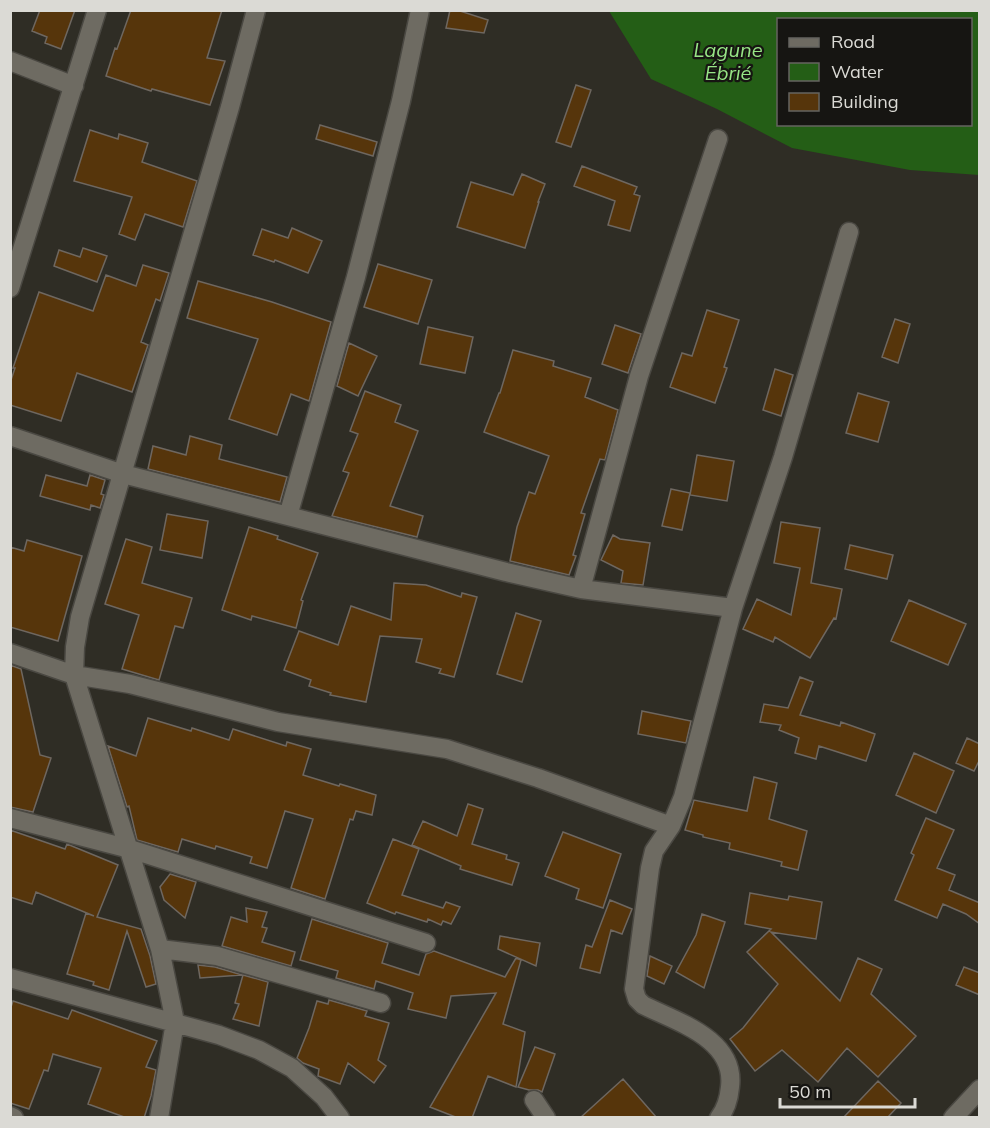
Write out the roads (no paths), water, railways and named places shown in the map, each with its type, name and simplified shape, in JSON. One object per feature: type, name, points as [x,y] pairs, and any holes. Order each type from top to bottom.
[{"type":"street","points":[[10,288],[14,259],[74,86],[97,10]]},
{"type":"street","points":[[159,1118],[175,1022],[160,949],[74,675],[75,647],[80,617],[230,107],[255,10]]},
{"type":"street","points":[[288,516],[357,277],[401,101],[420,10]]},
{"type":"street","points":[[10,61],[74,86]]},
{"type":"street","points":[[581,589],[639,376],[718,139]]},
{"type":"street","points":[[719,1118],[729,1097],[731,1080],[726,1060],[716,1045],[697,1031],[643,1005],[637,999],[634,989],[650,868],[654,851],[671,826],[691,772],[733,608],[783,457],[849,232]]},
{"type":"street","points":[[10,436],[123,474],[494,569],[581,589],[733,608]]},
{"type":"street","points":[[10,653],[74,675],[130,684],[278,722],[447,749],[538,778],[671,826]]},
{"type":"street","points":[[10,818],[130,849],[426,943]]},
{"type":"street","points":[[160,949],[217,956],[381,1003]]},
{"type":"street","points":[[10,978],[175,1022],[259,1050],[292,1068],[324,1097],[340,1118]]},
{"type":"street","points":[[953,1118],[980,1089]]},
{"type":"street","points":[[534,1100],[546,1118]]},
{"type":"water","name":"Lagune Ébrié","points":[[609,11],[979,11],[979,175],[910,170],[792,148],[717,109],[651,79]]}]
